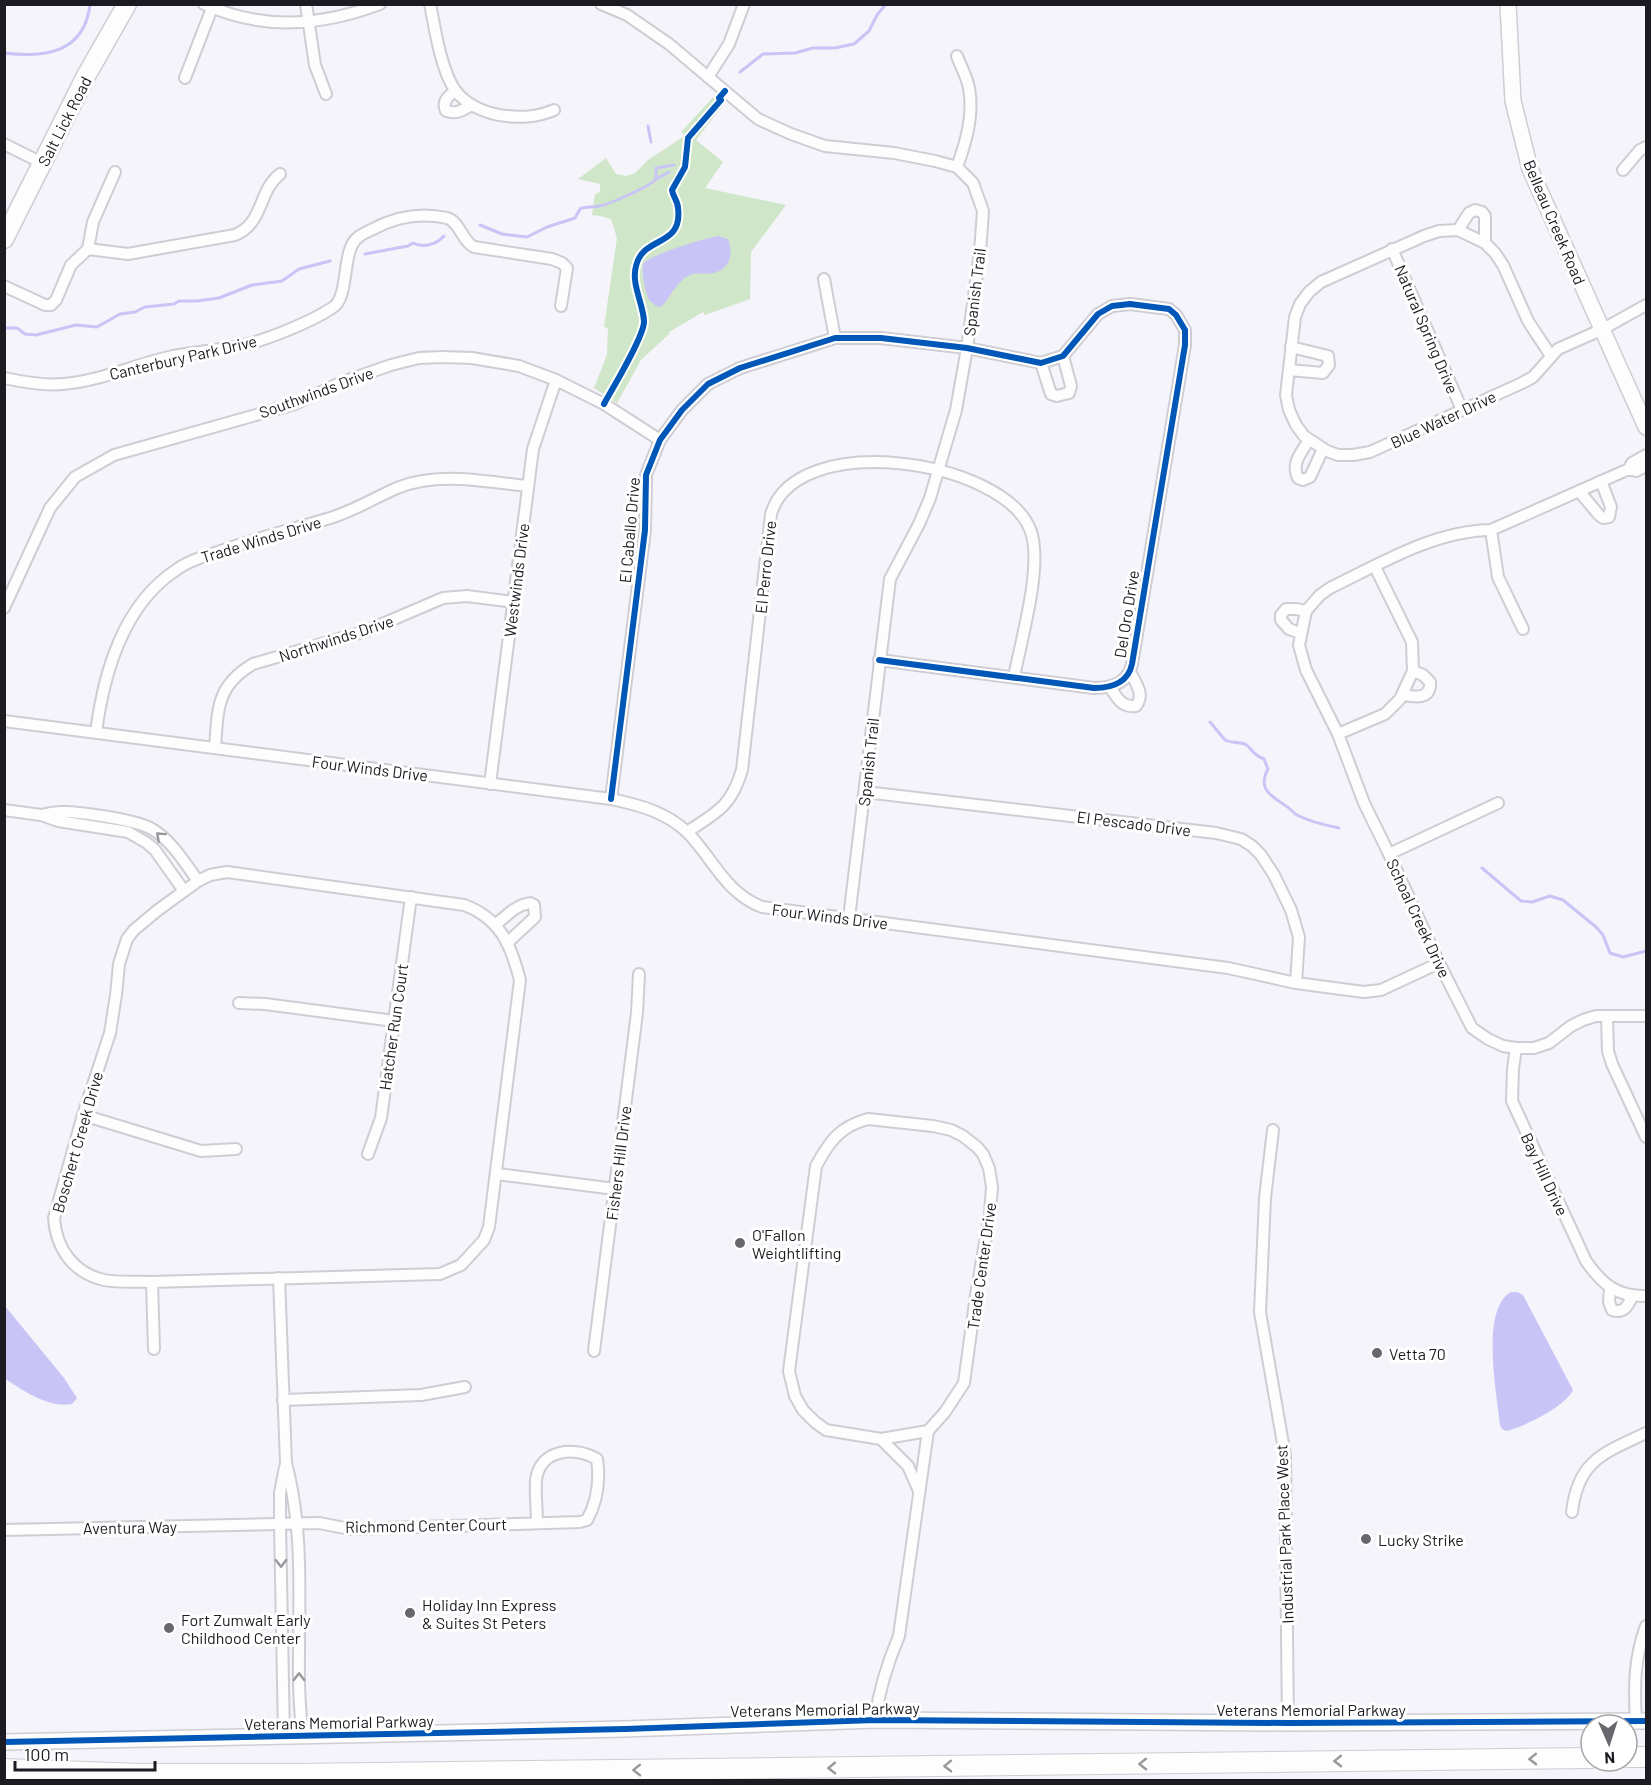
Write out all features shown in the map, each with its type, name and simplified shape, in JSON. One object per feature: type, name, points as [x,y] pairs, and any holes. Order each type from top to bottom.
[{"type":"highway","points":[[4,1769],[141,1774],[295,1774],[1579,1758]]},
{"type":"main road","name":"Salt Lick Road","points":[[4,239],[86,76],[127,4]]},
{"type":"street","points":[[306,4],[315,65],[326,94]]},
{"type":"street","points":[[185,78],[208,6],[235,16],[261,21],[308,23],[350,15],[380,4]]},
{"type":"street","points":[[430,4],[439,48],[455,91],[471,105],[488,113],[519,118],[541,116],[554,110]]},
{"type":"street","points":[[601,4],[628,10],[758,119],[825,146],[894,153],[957,167],[966,143],[971,116],[969,87],[957,56]]},
{"type":"street","points":[[708,77],[729,44],[744,4]]},
{"type":"street","name":"Belleau Creek Road","points":[[1508,4],[1513,101],[1530,169],[1647,427]]},
{"type":"street","points":[[455,91],[445,101],[446,111],[454,114],[471,105]]},
{"type":"street","points":[[4,144],[42,163]]},
{"type":"street","points":[[1623,170],[1640,150],[1647,147]]},
{"type":"street","name":"Spanish Trail","points":[[849,918],[890,579],[919,524],[939,470],[956,410],[967,348],[983,211],[973,183],[957,167]]},
{"type":"street","points":[[4,286],[45,305],[51,305],[56,300],[71,265],[88,249],[93,222],[115,172]]},
{"type":"street","points":[[88,249],[128,254],[243,232],[252,224],[264,201],[270,182],[280,174]]},
{"type":"street","points":[[1485,243],[1485,216],[1475,210],[1469,213],[1458,230],[1485,243],[1503,265],[1528,321],[1551,356]]},
{"type":"street","name":"Canterbury Park Drive","points":[[4,378],[24,382],[61,384],[82,381],[172,356],[243,346],[298,326],[335,307],[341,294],[347,257],[352,244],[359,236],[392,219],[409,215],[450,219],[458,226],[467,244],[474,247],[552,259],[562,263],[567,268],[561,306]]},
{"type":"street","name":"Blue Water Drive","points":[[1458,230],[1439,231],[1424,236],[1321,282],[1300,304],[1295,317],[1286,395],[1289,410],[1296,425],[1309,440],[1338,455],[1370,452],[1533,377],[1551,356],[1568,344],[1603,329],[1647,305]]},
{"type":"street","name":"Natural Spring Drive","points":[[1392,249],[1462,410]]},
{"type":"street","points":[[824,279],[835,338]]},
{"type":"street","name":"Del Oro Drive","points":[[1064,356],[1098,314],[1112,306],[1130,304],[1169,309],[1176,315],[1185,330],[1185,345],[1130,672],[1121,683],[1110,687],[1120,702],[1129,707],[1136,706],[1141,697],[1130,672]]},
{"type":"street","name":"El Caballo Drive","points":[[611,799],[645,530],[646,475],[660,440],[682,410],[708,384],[740,368],[835,338],[881,338],[967,348],[1046,362]]},
{"type":"street","points":[[1288,370],[1323,373],[1329,366],[1328,356],[1291,347]]},
{"type":"street","points":[[1064,356],[1071,386],[1069,393],[1051,394],[1047,387],[1046,362],[1064,356]]},
{"type":"street","name":"Southwinds Drive","points":[[4,608],[50,508],[75,477],[114,455],[295,404],[352,378],[391,364],[419,358],[442,357],[472,358],[519,366],[556,380],[604,404],[660,440]]},
{"type":"street","name":"Westwinds Drive","points":[[490,784],[533,448],[556,380]]},
{"type":"street","points":[[1309,440],[1294,468],[1298,478],[1303,480],[1310,477],[1323,449]]},
{"type":"street","points":[[1300,633],[1284,625],[1281,620],[1281,615],[1286,609],[1306,611],[1330,588],[1375,567],[1436,540],[1472,530],[1491,530],[1629,469],[1632,463],[1647,455]]},
{"type":"street","name":"El Perro Drive","points":[[687,832],[722,809],[737,786],[742,770],[771,514],[782,492],[793,481],[810,473],[841,465],[879,461],[939,470],[985,487],[1005,500],[1024,517],[1034,545],[1033,582],[1014,677]]},
{"type":"street","points":[[1629,469],[1636,471],[1647,466]]},
{"type":"street","name":"Trade Winds Drive","points":[[96,732],[100,699],[113,656],[133,613],[157,584],[177,569],[199,558],[243,542],[339,516],[399,487],[417,482],[436,478],[528,486]]},
{"type":"street","points":[[1579,491],[1599,515],[1603,518],[1609,516],[1611,507],[1602,481]]},
{"type":"street","points":[[1491,530],[1498,577],[1524,629]]},
{"type":"street","points":[[1338,734],[1385,714],[1403,695],[1413,671],[1412,642],[1375,567]]},
{"type":"street","name":"Northwinds Drive","points":[[215,748],[218,712],[229,682],[239,672],[253,664],[366,631],[443,598],[467,596],[514,602]]},
{"type":"street","name":"Schoal Creek Drive","points":[[1306,611],[1299,645],[1306,670],[1338,734],[1364,803],[1472,1028],[1503,1046],[1534,1048],[1549,1044],[1571,1026],[1583,1020],[1607,1016],[1647,1016]]},
{"type":"street","points":[[879,660],[1094,688],[1110,687]]},
{"type":"street","points":[[1403,695],[1422,696],[1428,694],[1431,687],[1430,682],[1423,675],[1413,671]]},
{"type":"street","name":"Four Winds Drive","points":[[4,721],[611,799],[648,808],[687,832],[729,886],[750,902],[762,907],[1228,968],[1296,983],[1364,992],[1381,990],[1439,963]]},
{"type":"street","name":"El Pescado Drive","points":[[865,792],[1216,833],[1241,839],[1262,855],[1291,910],[1299,937],[1296,983]]},
{"type":"street","points":[[1389,854],[1498,803]]},
{"type":"street","points":[[4,810],[40,815],[58,821],[118,829],[136,836],[155,850],[184,891]]},
{"type":"street","points":[[40,815],[60,812],[138,823],[153,829],[176,851],[198,881]]},
{"type":"street","name":"Boschert Creek Drive","points":[[227,872],[244,873],[464,905],[486,915],[495,925],[507,942],[516,962],[520,980],[489,1227],[484,1240],[461,1265],[440,1274],[152,1282],[106,1281],[88,1275],[73,1264],[59,1245],[54,1218],[83,1115],[110,1033],[118,964],[123,948],[134,930],[184,891],[210,875],[227,872]]},
{"type":"street","name":"Hatcher Run Court","points":[[368,1154],[381,1118],[411,897]]},
{"type":"street","points":[[495,925],[522,905],[530,903],[534,905],[535,918],[507,942]]},
{"type":"street","name":"Fishers Hill Drive","points":[[594,1351],[637,1013],[639,974]]},
{"type":"street","points":[[239,1003],[265,1004],[394,1020]]},
{"type":"street","points":[[1607,1016],[1607,1037],[1612,1064],[1647,1137]]},
{"type":"street","name":"Bay Hill Drive","points":[[1516,1048],[1512,1101],[1586,1261],[1597,1277],[1610,1288],[1633,1295],[1647,1296]]},
{"type":"street","points":[[83,1115],[201,1151],[236,1149]]},
{"type":"street","name":"Trade Center Drive","points":[[868,1119],[933,1126],[951,1130],[963,1136],[983,1154],[989,1168],[992,1187],[990,1214],[964,1383],[945,1412],[928,1431],[881,1439],[826,1430],[815,1422],[803,1410],[795,1396],[789,1371],[816,1166],[834,1137],[859,1121],[868,1119]]},
{"type":"street","name":"Industrial Park Place West","points":[[1273,1131],[1265,1198],[1260,1312],[1285,1455],[1288,1723]]},
{"type":"street","points":[[497,1174],[615,1189]]},
{"type":"street","points":[[279,1278],[286,1463],[280,1493],[284,1736]]},
{"type":"street","points":[[152,1282],[154,1349]]},
{"type":"street","name":"Bay Hill Drive","points":[[1610,1288],[1609,1302],[1612,1310],[1618,1312],[1625,1310],[1633,1295]]},
{"type":"street","points":[[284,1400],[421,1395],[465,1387]]},
{"type":"street","points":[[875,1720],[878,1693],[900,1636],[928,1431]]},
{"type":"street","points":[[1572,1512],[1577,1486],[1589,1466],[1610,1451],[1647,1433]]},
{"type":"street","points":[[881,1439],[908,1466],[919,1491]]},
{"type":"street","points":[[562,1451],[573,1451],[597,1459],[599,1473],[596,1496],[594,1508],[587,1520],[537,1523],[536,1480],[540,1467],[549,1457],[562,1451]]},
{"type":"street","points":[[286,1463],[294,1492],[297,1523],[302,1736]]},
{"type":"street","name":"Richmond Center Court","points":[[280,1524],[319,1523],[350,1529],[537,1523]]},
{"type":"street","name":"Aventura Way","points":[[4,1530],[280,1524]]},
{"type":"street","points":[[255,1525],[267,1530],[280,1543]]},
{"type":"street","points":[[1641,1721],[1635,1665],[1639,1645],[1647,1626]]},
{"type":"street","name":"Veterans Memorial Parkway","points":[[4,1742],[625,1730],[875,1720],[1288,1723],[1641,1721]]},
{"type":"green space","points":[[718,92],[727,100],[696,140],[723,162],[705,188],[786,205],[751,252],[750,299],[705,315],[703,312],[669,332],[641,360],[617,403],[594,388],[607,355],[608,328],[604,327],[617,238],[611,219],[592,215],[595,194],[600,192],[600,184],[578,179],[606,158],[616,174],[626,176],[635,173],[648,160],[683,137],[684,134],[681,132]]},
{"type":"shaded area","points":[[718,236],[728,239],[730,244],[731,250],[727,265],[713,273],[686,277],[660,307],[649,300],[643,276],[644,263],[667,251]]},
{"type":"shaded area","points":[[1511,1292],[1523,1295],[1573,1390],[1562,1403],[1544,1415],[1506,1431],[1500,1425],[1494,1374],[1493,1334],[1496,1316],[1502,1301]]},
{"type":"shaded area","points":[[5,1306],[64,1378],[77,1398],[72,1404],[63,1405],[45,1401],[5,1379]]},
{"type":"waterway","points":[[740,72],[763,54],[795,53],[813,48],[835,48],[854,44],[869,31],[886,4]]},
{"type":"waterway","points":[[4,53],[48,53],[71,43],[80,33],[90,5]]},
{"type":"waterway","points":[[648,126],[651,142]]},
{"type":"waterway","points":[[480,225],[502,234],[527,237],[547,227],[575,218],[580,209],[596,207],[620,199],[656,179],[656,168],[674,165]]},
{"type":"waterway","points":[[656,179],[669,172]]},
{"type":"waterway","points":[[365,254],[408,246],[413,243],[429,245],[444,236]]},
{"type":"waterway","points":[[4,328],[17,328],[25,334],[36,335],[76,325],[97,327],[120,314],[135,312],[145,307],[174,304],[179,301],[219,298],[252,285],[282,281],[299,269],[330,261]]},
{"type":"waterway","points":[[1210,722],[1225,740],[1245,744],[1257,756],[1264,759],[1268,769],[1264,782],[1271,795],[1302,817],[1339,828]]},
{"type":"waterway","points":[[1482,868],[1521,901],[1532,902],[1550,896],[1563,900],[1596,927],[1603,935],[1610,953],[1623,957],[1646,951]]},
{"type":"cycle path","points":[[604,404],[643,328],[643,314],[635,280],[636,266],[646,249],[675,230],[678,208],[672,190],[685,167],[688,138],[721,100],[719,98],[725,91]]},
{"type":"cycle path","points":[[611,799],[645,530],[646,475],[660,440],[682,410],[708,384],[740,368],[835,338],[881,338],[967,348],[1041,363],[1063,356],[1098,314],[1112,306],[1130,304],[1169,309],[1176,315],[1185,330],[1185,345],[1132,664],[1127,676],[1113,685],[1094,688],[879,660]]},
{"type":"cycle path","points":[[4,1742],[625,1729],[875,1720],[1288,1723],[1646,1721]]},
{"type":"place","name":"O'Fallon Weightlifting","points":[[740,1243]]},
{"type":"place","name":"Vetta 70","points":[[1377,1353]]},
{"type":"place","name":"Lucky Strike","points":[[1366,1539]]},
{"type":"place","name":"Holiday Inn Express & Suites St Peters","points":[[410,1613]]},
{"type":"place","name":"Fort Zumwalt Early Childhood Center","points":[[169,1628]]}]
